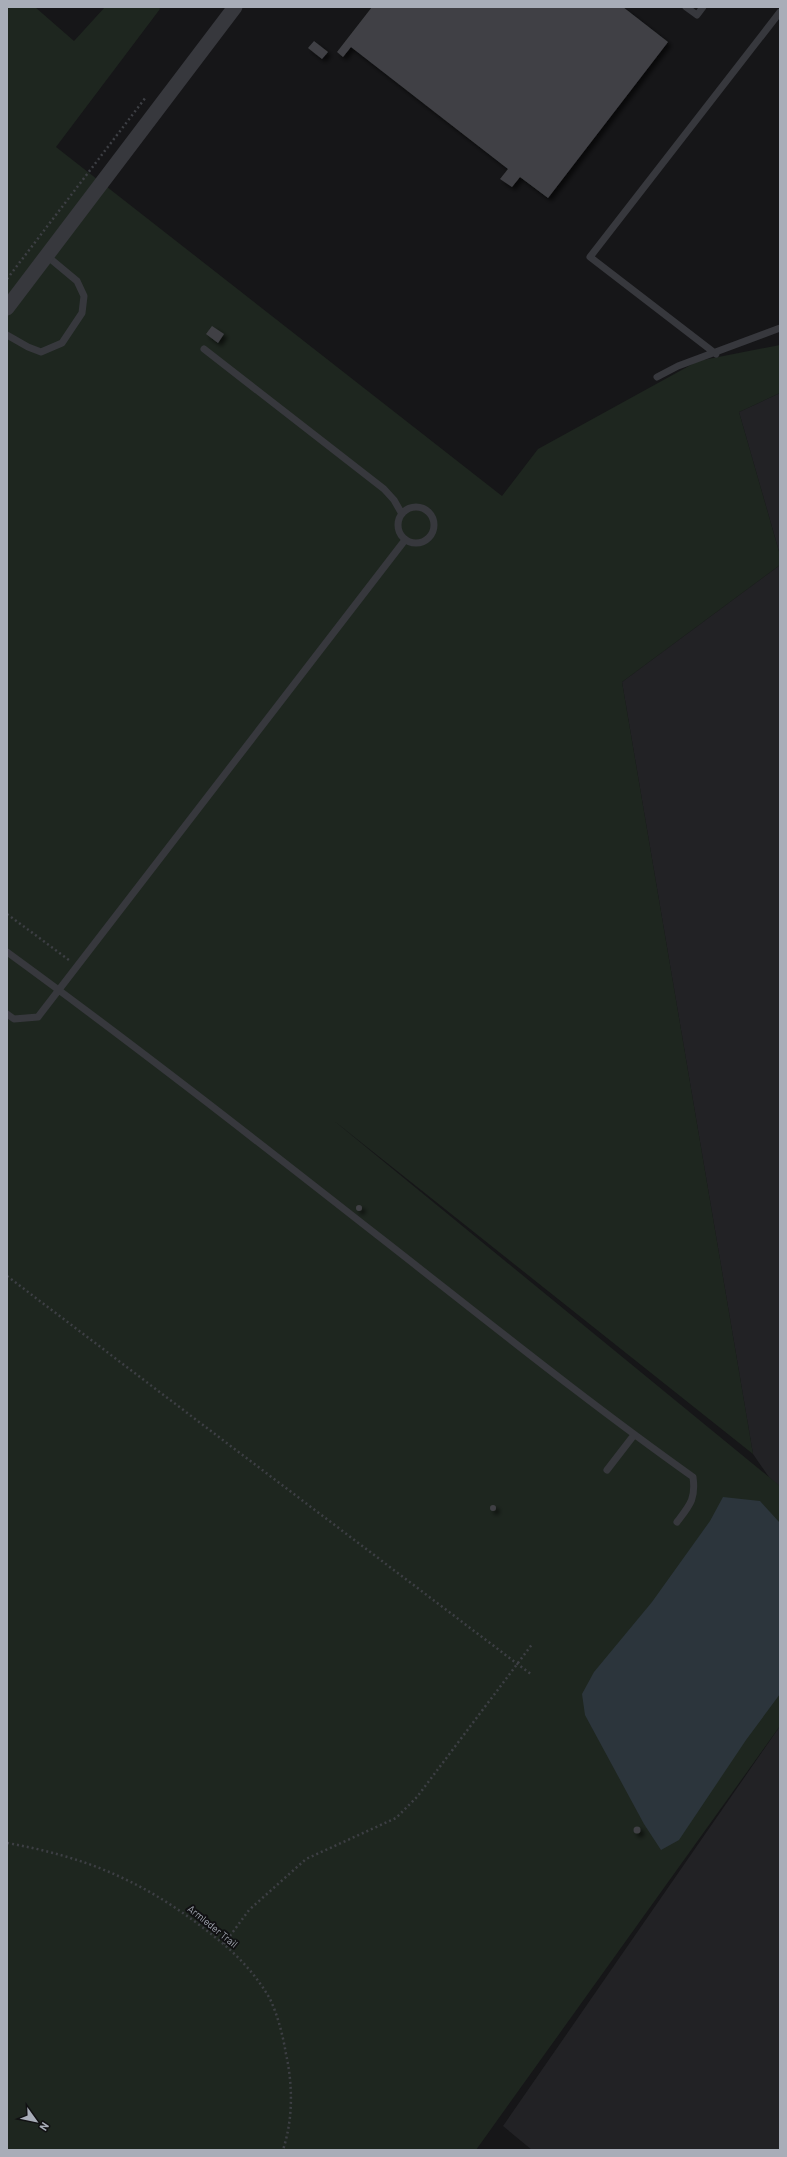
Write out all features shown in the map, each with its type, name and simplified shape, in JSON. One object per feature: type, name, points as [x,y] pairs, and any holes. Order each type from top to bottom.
[{"type":"street","points":[[7,308],[235,7]]},
{"type":"lane","points":[[686,7],[697,15],[703,7]]},
{"type":"lane","points":[[716,354],[590,257],[780,12]]},
{"type":"lane","points":[[7,335],[28,347],[41,352],[62,343],[82,314],[84,296],[77,281],[47,256]]},
{"type":"lane","points":[[657,377],[678,366],[716,354],[780,328]]},
{"type":"lane","points":[[204,350],[384,490],[394,500],[402,514]]},
{"type":"lane","points":[[412,507],[424,508],[429,512],[434,523],[432,535],[422,543],[410,543],[405,540],[398,530],[398,524],[402,514],[412,507]]},
{"type":"lane","points":[[7,1014],[14,1019],[38,1017],[60,991],[405,540]]},
{"type":"lane","points":[[7,952],[60,991],[634,1435],[693,1477],[695,1492],[691,1504],[677,1522]]},
{"type":"lane","points":[[608,1470],[634,1435]]},
{"type":"path","points":[[7,279],[147,96]]},
{"type":"path","points":[[7,914],[70,961],[75,955]]},
{"type":"path","points":[[7,1276],[532,1675]]},
{"type":"path","points":[[224,1944],[249,1910],[306,1858],[396,1818],[417,1797],[533,1643]]},
{"type":"path","name":"Armleder Trail","points":[[7,1843],[42,1849],[122,1876],[174,1905],[224,1944],[251,1971],[270,2000],[283,2036],[291,2078],[291,2112],[283,2150]]},
{"type":"shaded area","points":[[7,7],[35,7],[74,41],[105,7],[159,7],[160,9],[56,147],[502,496],[538,449],[698,361],[780,345],[780,393],[739,412],[780,555],[780,565],[622,682],[753,1454],[333,1120],[780,1486],[780,1726],[476,2150],[7,2150]]},
{"type":"shaded area","points":[[780,393],[780,555],[739,412]]},
{"type":"shaded area","points":[[780,565],[780,1493],[753,1454],[622,682]]},
{"type":"shaded area","points":[[723,1497],[760,1501],[780,1523],[780,1694],[746,1740],[679,1840],[661,1850],[644,1824],[585,1715],[582,1694],[594,1672],[652,1602],[710,1521]]},
{"type":"shaded area","points":[[780,1726],[780,2150],[532,2150],[503,2126]]},
{"type":"building","points":[[372,7],[623,7],[668,42],[548,198],[520,177],[512,187],[500,179],[508,169],[351,47],[343,57],[337,52]]},
{"type":"building","points":[[314,41],[328,52],[322,59],[308,48]]},
{"type":"building","points":[[212,326],[224,334],[218,343],[206,334]]},
{"type":"building","points":[[359,1205],[362,1208],[359,1211],[356,1208]]},
{"type":"building","points":[[493,1505],[496,1508],[493,1511],[490,1508]]},
{"type":"building","points":[[637,1827],[640,1830],[637,1833],[634,1830]]}]
